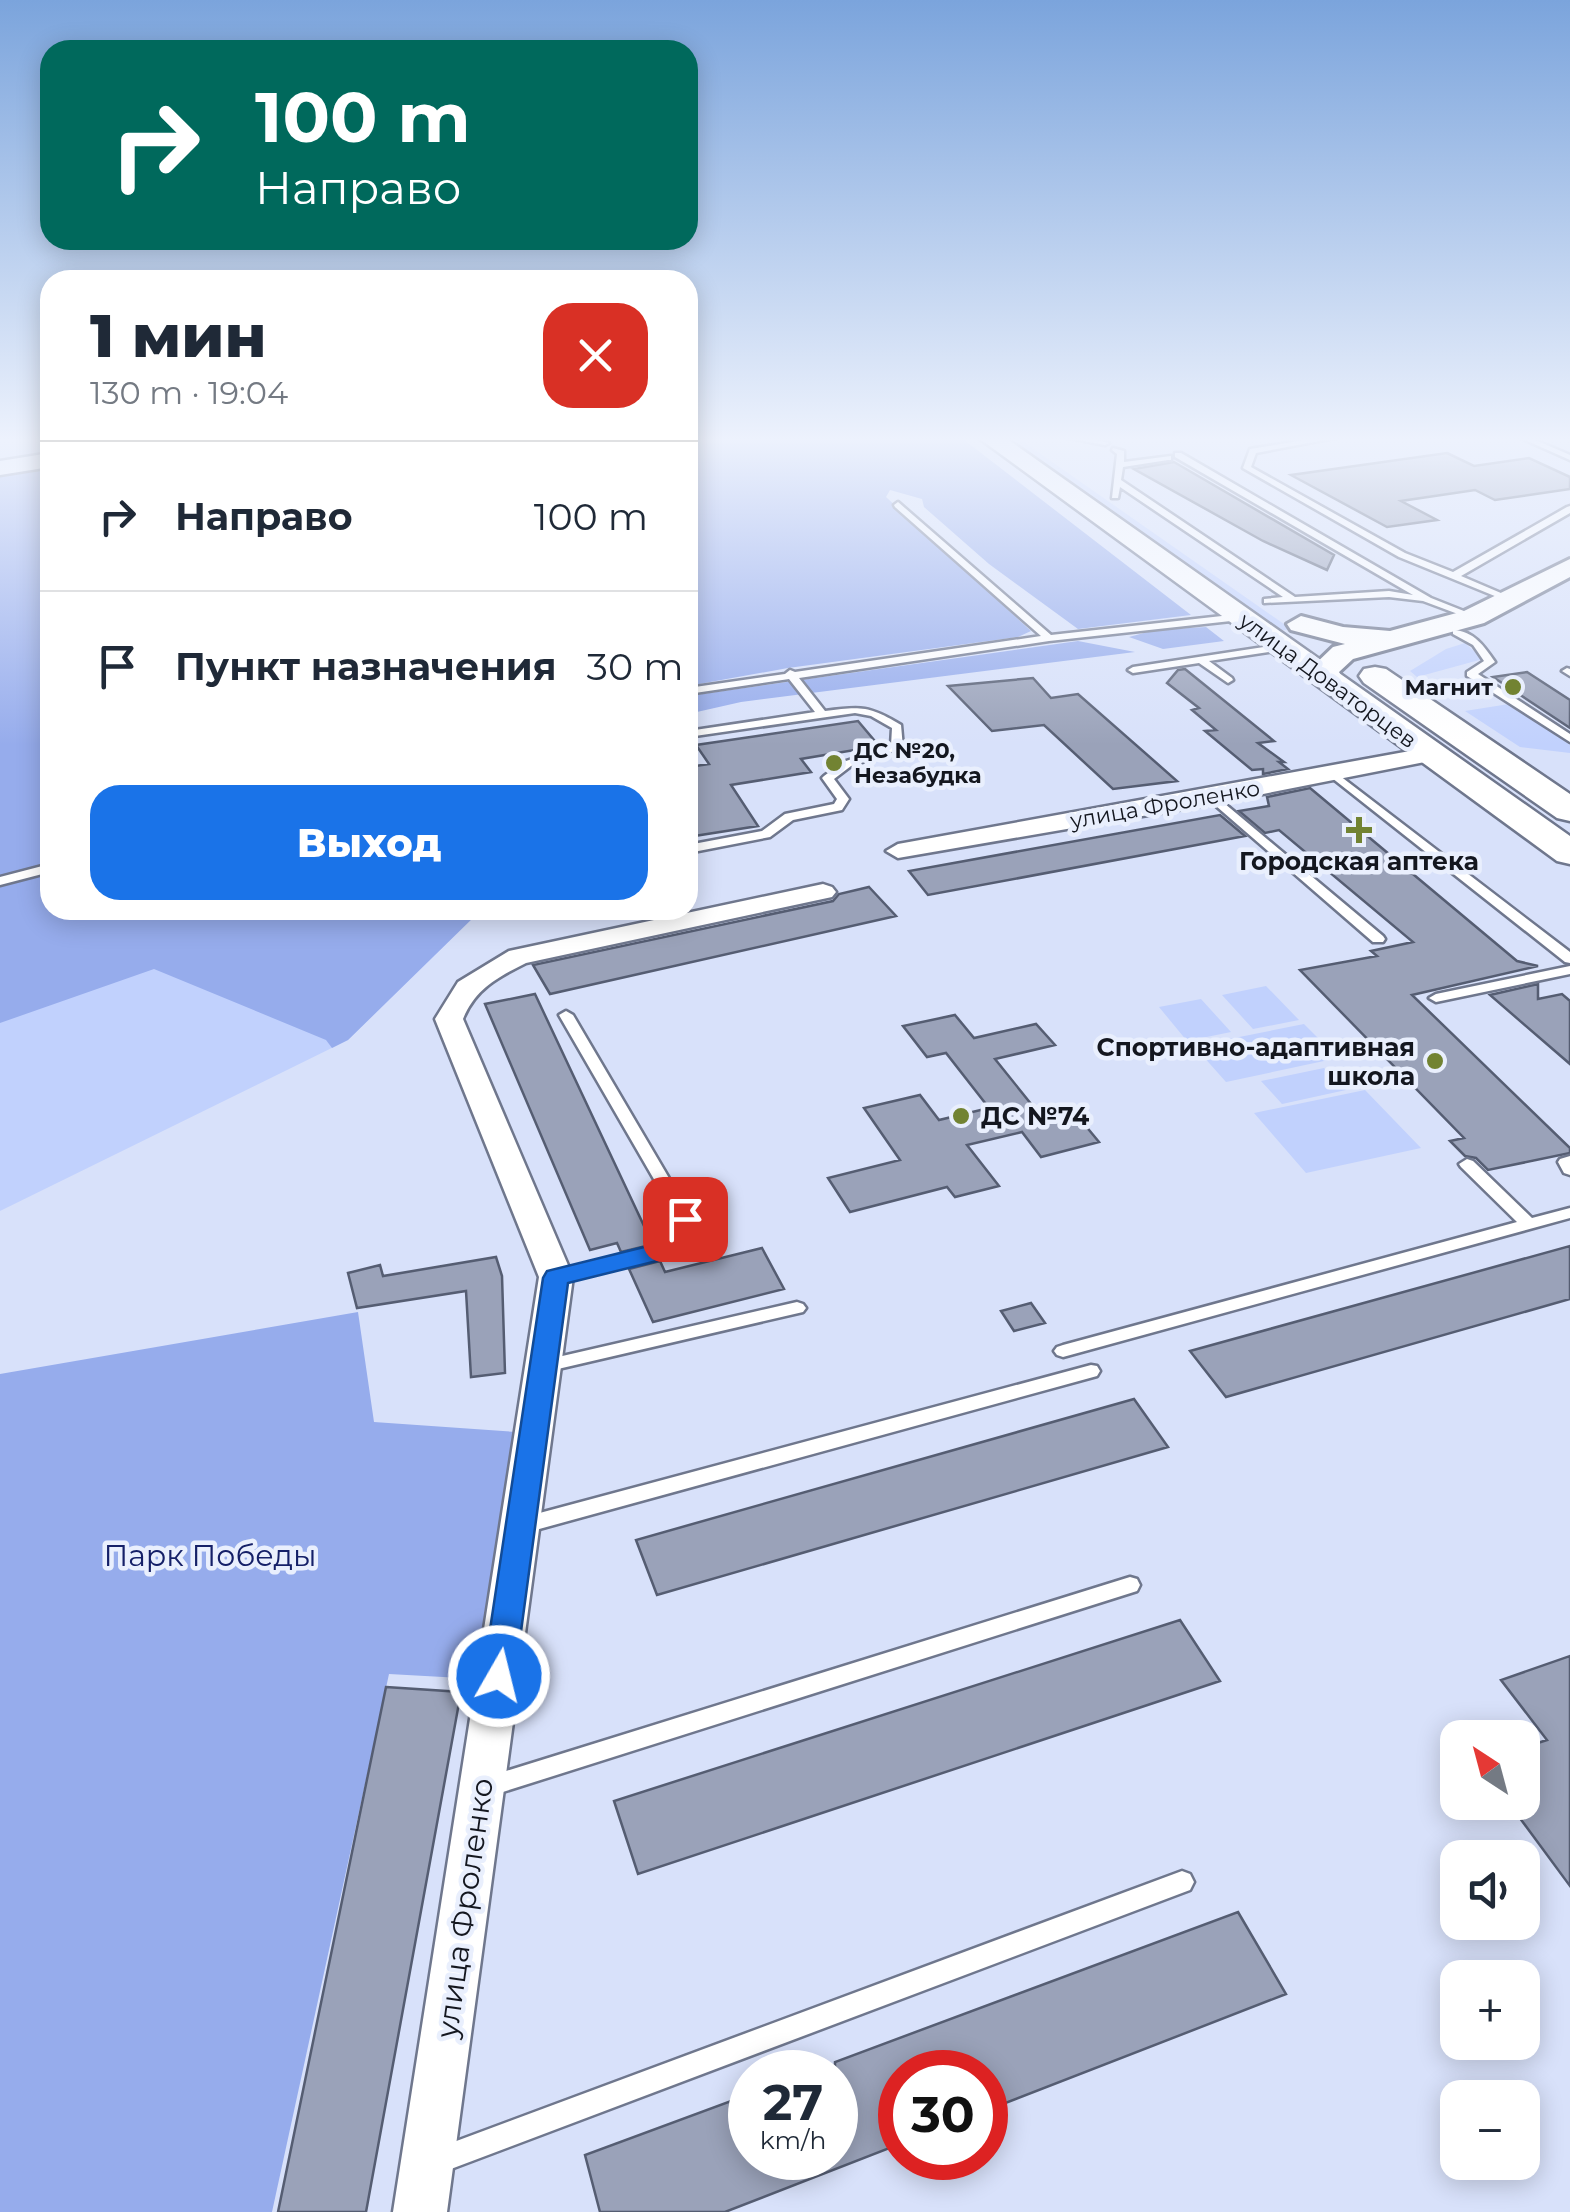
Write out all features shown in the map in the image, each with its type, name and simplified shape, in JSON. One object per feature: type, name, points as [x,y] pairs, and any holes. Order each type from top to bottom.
[{"type":"main road","name":"улица Доваторцев","points":[[1132,539],[1240,617],[1286,624]]},
{"type":"main road","name":"улица Доваторцев","points":[[1179,539],[1339,665],[1432,754],[1570,853]]},
{"type":"main road","name":"улица Доваторцев","points":[[1339,665],[1398,692],[1570,810]]},
{"type":"main road","points":[[1470,781],[1514,772]]},
{"type":"street","points":[[1339,665],[1393,660],[1510,598],[1563,577]]},
{"type":"street","points":[[1286,624],[1366,636],[1452,631]]},
{"type":"street","points":[[1398,692],[1392,680],[1398,670],[1452,631]]},
{"type":"street","name":"улица Фроленко","points":[[898,850],[1212,798],[1432,754]]},
{"type":"street","name":"улица Фроленко","points":[[698,918],[823,892]]},
{"type":"street","name":"улица Фроленко","points":[[420,2212],[556,1278],[449,1019],[455,1000],[480,975],[518,956],[690,920]]},
{"type":"lane","points":[[937,539],[1050,638]]},
{"type":"lane","points":[[1320,539],[1428,600],[1452,631],[1478,643],[1490,662],[1470,674],[1570,739]]},
{"type":"lane","points":[[1372,539],[1402,556],[1510,598]]},
{"type":"lane","points":[[1452,577],[1518,539]]},
{"type":"lane","points":[[1134,670],[1202,660],[1286,624],[1389,594],[1428,600]]},
{"type":"lane","points":[[698,689],[1050,638],[1240,617]]},
{"type":"lane","points":[[1202,660],[1228,680]]},
{"type":"lane","points":[[790,673],[823,715]]},
{"type":"lane","points":[[698,733],[855,710],[874,713],[897,728],[897,748],[847,764],[828,778],[843,799],[838,808],[790,817],[766,834],[698,846]]},
{"type":"lane","points":[[1331,772],[1570,960]]},
{"type":"lane","points":[[1212,798],[1378,939]]},
{"type":"lane","points":[[0,882],[40,871]]},
{"type":"lane","points":[[1436,998],[1570,970]]},
{"type":"lane","points":[[556,1278],[652,1254],[679,1240],[685,1219],[566,1015]]},
{"type":"lane","points":[[1570,1161],[1566,1162],[1570,1170]]},
{"type":"lane","points":[[1467,1164],[1529,1224]]},
{"type":"lane","points":[[1064,1350],[1570,1212]]},
{"type":"lane","points":[[545,1366],[797,1308]]},
{"type":"lane","points":[[522,1526],[1090,1371]]},
{"type":"lane","points":[[483,1788],[1130,1585]]},
{"type":"lane","points":[[427,2166],[1182,1882]]},
{"type":"shaded area","points":[[0,539],[7,539],[40,823],[40,920],[471,920],[348,1040],[0,1211]]},
{"type":"shaded area","points":[[1149,539],[1163,539],[1291,629],[1279,631]]},
{"type":"shaded area","points":[[1465,643],[1483,659],[1417,677],[1410,671],[1446,649]]},
{"type":"shaded area","points":[[1509,704],[1570,745],[1570,753],[1520,747],[1465,711]]},
{"type":"shaded area","points":[[1266,986],[1299,1020],[1253,1029],[1222,995]]},
{"type":"shaded area","points":[[1201,999],[1231,1032],[1187,1041],[1159,1007]]},
{"type":"shaded area","points":[[1304,1024],[1338,1058],[1226,1082],[1194,1046]]},
{"type":"shaded area","points":[[1324,1068],[1346,1090],[1282,1104],[1261,1081]]},
{"type":"shaded area","points":[[1365,1090],[1421,1148],[1306,1173],[1254,1113]]},
{"type":"green space","points":[[0,539],[40,539],[40,920],[471,920],[348,1040],[332,1048],[326,1040],[154,969],[0,1023]]},
{"type":"green space","points":[[698,539],[932,539],[1031,631],[1018,637],[698,684]]},
{"type":"green space","points":[[961,539],[1093,539],[1191,615],[1078,629]]},
{"type":"green space","points":[[1206,627],[1224,641],[1163,649],[1129,637],[1155,630]]},
{"type":"green space","points":[[1078,641],[1135,652],[741,702],[698,712],[698,695]]},
{"type":"green space","name":"Парк Победы","points":[[358,1312],[374,1422],[516,1432],[479,1679],[389,1674],[272,2212],[0,2212],[0,1374]]},
{"type":"building","points":[[1260,539],[1307,539],[1334,555],[1327,570]]},
{"type":"building","points":[[1185,669],[1274,741],[1258,743],[1288,769],[1263,774],[1263,769],[1252,770],[1205,731],[1216,730],[1192,710],[1199,708],[1167,683],[1178,670]]},
{"type":"building","points":[[1527,672],[1570,700],[1570,728],[1493,677]]},
{"type":"building","points":[[1033,678],[1051,698],[1078,694],[1177,781],[1113,789],[1044,725],[992,731],[948,686]]},
{"type":"building","points":[[858,721],[879,746],[801,759],[811,772],[731,785],[758,826],[698,835],[698,766],[709,764],[698,745]]},
{"type":"building","points":[[1310,788],[1517,961],[1538,966],[1412,995],[1570,1148],[1570,1153],[1488,1170],[1476,1158],[1465,1156],[1450,1141],[1464,1138],[1300,970],[1377,956],[1371,951],[1413,942],[1279,830],[1265,833],[1239,811],[1269,806],[1267,797]]},
{"type":"building","points":[[1220,815],[1245,836],[928,895],[909,871]]},
{"type":"building","points":[[869,887],[896,916],[550,994],[533,965],[833,901],[839,894]]},
{"type":"building","points":[[1538,984],[1538,999],[1562,994],[1570,1001],[1570,1064],[1490,995]]},
{"type":"building","points":[[535,994],[652,1243],[646,1246],[621,1252],[617,1243],[590,1250],[485,1004]]},
{"type":"building","points":[[955,1015],[974,1038],[1036,1024],[1055,1045],[995,1059],[1040,1115],[1070,1107],[1099,1142],[1041,1157],[1022,1132],[967,1145],[999,1186],[955,1197],[947,1187],[850,1212],[828,1178],[900,1160],[864,1108],[920,1095],[939,1120],[989,1108],[946,1053],[927,1057],[903,1026]]},
{"type":"building","points":[[1570,1246],[1570,1299],[1226,1397],[1190,1351]]},
{"type":"building","points":[[762,1248],[784,1289],[653,1322],[629,1269],[660,1261],[665,1272]]},
{"type":"building","points":[[496,1257],[502,1276],[505,1373],[471,1377],[466,1291],[357,1308],[348,1273],[380,1265],[383,1276]]},
{"type":"building","points":[[1031,1303],[1045,1323],[1014,1331],[1001,1311]]},
{"type":"building","points":[[1134,1399],[1168,1447],[657,1595],[636,1540]]},
{"type":"building","points":[[1180,1620],[1220,1681],[638,1874],[614,1801]]},
{"type":"building","points":[[1570,1656],[1570,1886],[1540,1840],[1521,1820],[1540,1820],[1540,1742],[1547,1740],[1540,1731],[1540,1720],[1532,1720],[1501,1680]]},
{"type":"building","points":[[386,1687],[461,1692],[366,2212],[278,2212]]},
{"type":"building","points":[[1238,1912],[1286,1994],[1008,2102],[1008,2050],[878,2050],[878,2153],[858,2160],[858,2053]]},
{"type":"building","points":[[728,2102],[728,2180],[807,2180],[725,2212],[600,2212],[585,2155]]},
{"type":"place","name":"Магнит","points":[[1513,687]]},
{"type":"place","name":"ДС №20, Незабудка","points":[[834,763]]},
{"type":"place","name":"Городская аптека","points":[[1359,830]]},
{"type":"place","name":"Спортивно-адаптивная школа","points":[[1435,1061]]},
{"type":"place","name":"ДС №74","points":[[961,1116]]},
{"type":"route","points":[[499,1676],[556,1278],[652,1254],[679,1240],[685,1219]]}]
